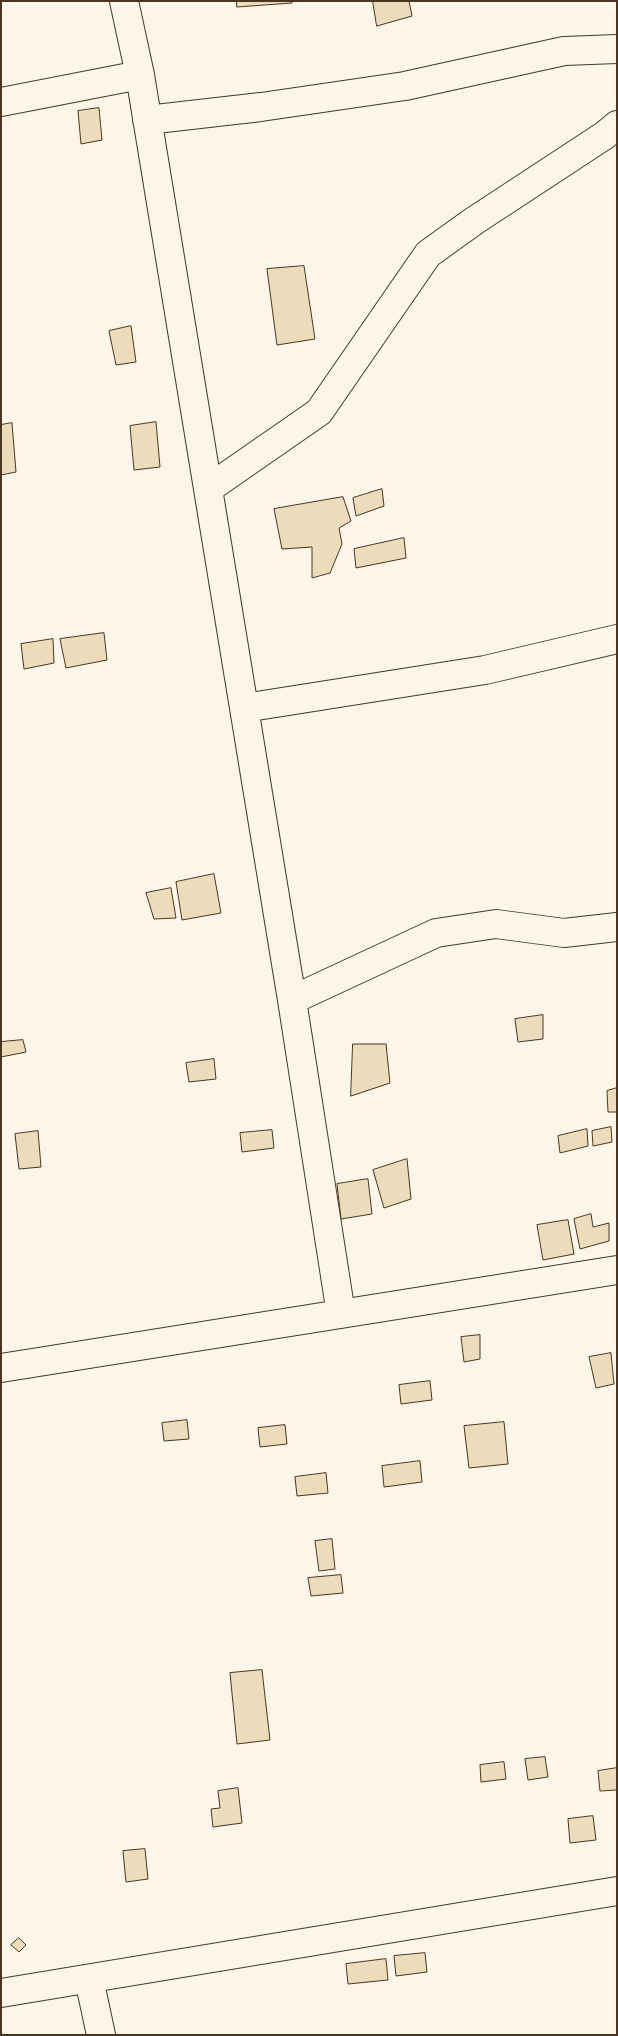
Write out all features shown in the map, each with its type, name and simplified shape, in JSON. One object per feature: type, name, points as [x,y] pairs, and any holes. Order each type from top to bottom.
[{"type":"street","points":[[124,1],[140,75],[292,1000],[340,1314]]},
{"type":"street","points":[[147,120],[261,107],[405,86],[564,51],[617,49]]},
{"type":"street","points":[[1,102],[140,75]]},
{"type":"street","points":[[208,489],[319,412],[428,254],[617,125]]},
{"type":"street","points":[[244,708],[485,670],[617,639]]},
{"type":"street","points":[[292,1000],[436,933],[496,924],[564,933],[617,927]]},
{"type":"street","points":[[2,1361],[340,1314],[617,1270]]},
{"type":"street","points":[[1,1993],[617,1890]]},
{"type":"street","points":[[90,1979],[100,2035]]},
{"type":"building","points":[[237,1],[292,1],[292,3],[237,7]]},
{"type":"building","points":[[373,1],[409,1],[412,16],[377,26]]},
{"type":"building","points":[[99,108],[102,140],[81,144],[78,111]]},
{"type":"building","points":[[304,266],[315,339],[277,345],[267,269]]},
{"type":"building","points":[[131,326],[136,362],[116,365],[109,331]]},
{"type":"building","points":[[156,422],[160,467],[134,470],[130,426]]},
{"type":"building","points":[[12,423],[16,472],[1,475],[1,425]]},
{"type":"building","points":[[382,489],[384,506],[356,516],[353,498]]},
{"type":"building","points":[[343,497],[351,521],[339,528],[342,544],[330,573],[312,578],[312,547],[282,549],[274,509]]},
{"type":"building","points":[[404,538],[406,558],[356,568],[354,549]]},
{"type":"building","points":[[104,633],[107,660],[66,668],[60,639]]},
{"type":"building","points":[[53,639],[54,663],[24,669],[21,644]]},
{"type":"building","points":[[214,874],[221,913],[182,920],[176,882]]},
{"type":"building","points":[[171,888],[176,918],[154,919],[146,893]]},
{"type":"building","points":[[543,1015],[543,1039],[518,1042],[515,1019]]},
{"type":"building","points":[[23,1040],[26,1052],[1,1057],[1,1042]]},
{"type":"building","points":[[353,1044],[386,1044],[390,1083],[351,1096]]},
{"type":"building","points":[[214,1059],[216,1079],[189,1082],[186,1063]]},
{"type":"building","points":[[617,1088],[617,1112],[608,1112],[607,1091]]},
{"type":"building","points":[[611,1127],[612,1142],[593,1146],[592,1131]]},
{"type":"building","points":[[587,1129],[588,1146],[560,1153],[558,1136]]},
{"type":"building","points":[[272,1130],[274,1148],[242,1152],[240,1133]]},
{"type":"building","points":[[38,1131],[41,1167],[19,1169],[15,1134]]},
{"type":"building","points":[[407,1159],[411,1199],[384,1208],[373,1170]]},
{"type":"building","points":[[368,1179],[372,1214],[341,1219],[337,1184]]},
{"type":"building","points":[[591,1214],[593,1227],[609,1223],[609,1241],[580,1249],[574,1219]]},
{"type":"building","points":[[568,1220],[574,1254],[543,1260],[537,1225]]},
{"type":"building","points":[[480,1335],[480,1359],[464,1362],[461,1337]]},
{"type":"building","points":[[611,1353],[614,1384],[596,1388],[589,1357]]},
{"type":"building","points":[[430,1381],[432,1400],[401,1404],[399,1385]]},
{"type":"building","points":[[187,1420],[189,1439],[164,1441],[162,1423]]},
{"type":"building","points":[[504,1422],[508,1464],[469,1468],[464,1426]]},
{"type":"building","points":[[285,1425],[287,1444],[260,1447],[258,1428]]},
{"type":"building","points":[[420,1461],[422,1482],[384,1487],[382,1466]]},
{"type":"building","points":[[326,1473],[328,1493],[297,1496],[295,1477]]},
{"type":"building","points":[[332,1539],[335,1569],[319,1571],[315,1541]]},
{"type":"building","points":[[341,1575],[343,1593],[311,1596],[308,1578]]},
{"type":"building","points":[[262,1670],[270,1740],[237,1744],[230,1673]]},
{"type":"building","points":[[545,1757],[548,1777],[528,1780],[525,1759]]},
{"type":"building","points":[[504,1762],[506,1779],[481,1782],[480,1765]]},
{"type":"building","points":[[617,1768],[617,1790],[600,1791],[598,1771]]},
{"type":"building","points":[[238,1788],[242,1823],[213,1827],[211,1809],[220,1808],[218,1791]]},
{"type":"building","points":[[593,1816],[596,1840],[570,1843],[568,1819]]},
{"type":"building","points":[[145,1849],[148,1879],[126,1882],[123,1851]]},
{"type":"building","points":[[19,1938],[26,1945],[19,1952],[11,1945]]},
{"type":"building","points":[[425,1953],[427,1972],[396,1976],[394,1956]]},
{"type":"building","points":[[386,1959],[388,1980],[348,1984],[346,1964]]}]
